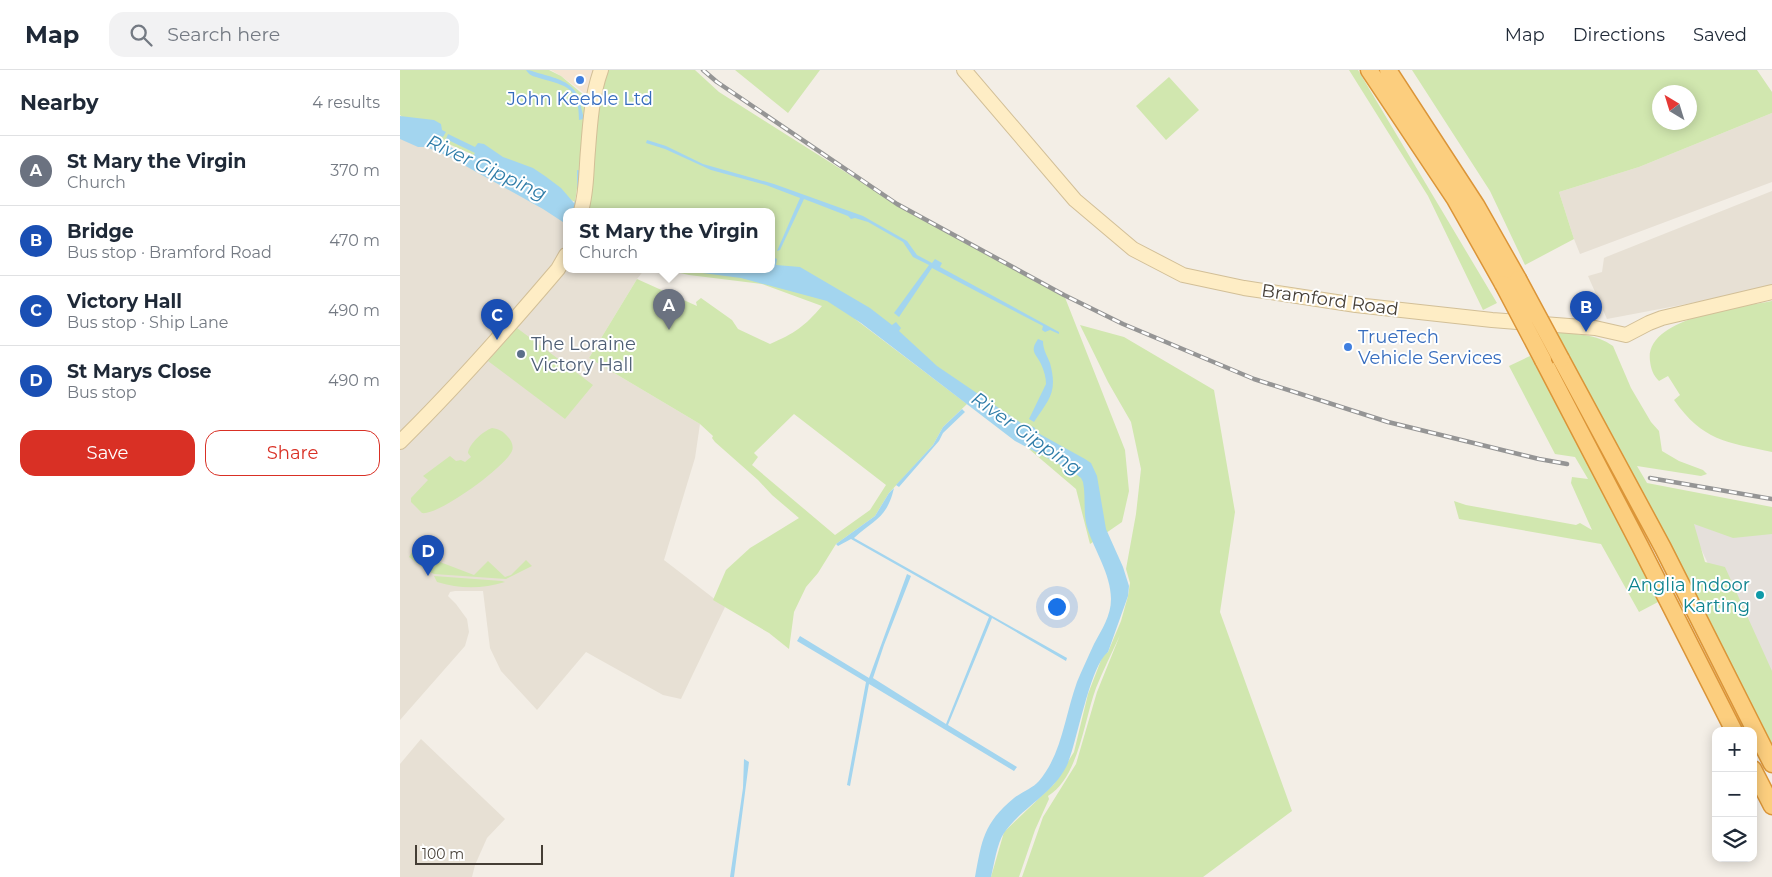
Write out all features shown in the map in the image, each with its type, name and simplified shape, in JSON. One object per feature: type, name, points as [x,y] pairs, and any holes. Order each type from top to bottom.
[{"type":"highway","points":[[1369,70],[1511,281],[1561,359],[1663,548],[1772,764]]},
{"type":"highway","points":[[1388,70],[1476,205],[1511,281],[1543,360],[1636,537],[1732,727]]},
{"type":"highway","points":[[1755,772],[1772,806]]},
{"type":"main road","points":[[583,206],[588,171],[587,151],[596,87],[602,70]]},
{"type":"main road","name":"Bramford Road","points":[[964,70],[1075,200],[1133,249],[1183,275],[1244,288],[1356,305],[1492,320],[1595,328],[1626,335],[1662,318],[1772,292]]},
{"type":"main road","points":[[400,442],[448,395],[488,351],[558,270],[563,261]]},
{"type":"shaded area","name":"John Keeble Ltd","points":[[551,70],[596,70],[587,95]]},
{"type":"shaded area","points":[[1772,113],[1772,182],[1580,254],[1559,192],[1639,167]]},
{"type":"shaded area","points":[[400,119],[563,214],[563,273],[642,273],[589,358],[700,424],[695,458],[664,560],[725,607],[681,699],[663,695],[586,652],[537,710],[501,671],[490,648],[483,591],[450,592],[448,596],[467,619],[469,632],[465,646],[400,720]]},
{"type":"shaded area","points":[[1772,191],[1772,285],[1718,298],[1607,319],[1588,276],[1602,272],[1604,258]]},
{"type":"shaded area","points":[[1680,504],[1772,516],[1772,700]]},
{"type":"shaded area","points":[[421,739],[505,819],[487,838],[475,865],[472,877],[400,877],[400,764]]},
{"type":"green space","points":[[400,70],[549,70],[561,76],[585,96],[580,168],[575,202],[522,176],[421,132],[400,115]]},
{"type":"green space","points":[[603,70],[695,70],[719,92],[888,199],[1064,295],[1125,450],[1129,491],[1122,522],[1090,544],[1076,489],[1009,432],[878,327],[855,319],[967,404],[943,427],[933,445],[889,493],[875,516],[836,544],[818,573],[806,587],[794,612],[789,649],[769,633],[713,600],[726,570],[750,548],[799,518],[715,442],[712,438],[713,436],[700,424],[589,358],[637,279],[697,306],[696,302],[701,298],[732,320],[738,329],[770,344],[799,329],[822,306],[762,284],[680,273],[775,273],[775,208],[586,208]],"holes":[[[794,414],[886,485],[870,510],[835,535],[752,465],[758,457],[754,453]]]},
{"type":"green space","points":[[735,70],[820,70],[788,113]]},
{"type":"green space","points":[[1349,70],[1358,70],[1497,303],[1483,310],[1428,196]]},
{"type":"green space","points":[[1412,70],[1757,70],[1772,92],[1772,113],[1639,167],[1559,192],[1574,239],[1525,265],[1490,191]]},
{"type":"green space","points":[[1169,77],[1199,110],[1166,140],[1136,106]]},
{"type":"green space","points":[[1772,301],[1772,452],[1717,438],[1695,424],[1674,400],[1680,395],[1668,376],[1659,381],[1653,372],[1650,361],[1652,346],[1662,334],[1678,324],[1719,311]]},
{"type":"green space","points":[[1080,325],[1124,337],[1214,390],[1235,512],[1220,612],[1292,811],[1203,877],[1022,877],[1043,817],[1076,764],[1097,692],[1120,635],[1096,688],[1074,762],[1067,776],[1048,796],[1049,799],[1035,830],[1019,877],[991,877],[1004,832],[1054,784],[1074,752],[1088,694],[1103,655],[1108,652],[1121,621],[1128,596],[1130,583],[1126,569],[1136,514],[1141,469],[1131,422],[1108,382]]},
{"type":"green space","points":[[517,328],[593,385],[565,419],[488,361]]},
{"type":"green space","points":[[1556,332],[1593,337],[1613,346],[1631,388],[1651,422],[1659,431],[1662,451],[1679,461],[1703,470],[1707,474],[1701,476],[1637,466],[1647,483],[1772,507],[1772,534],[1733,538],[1694,524],[1705,562],[1725,567],[1772,671],[1772,750]]},
{"type":"green space","points":[[1530,356],[1568,423],[1660,601],[1639,612],[1601,544],[1459,519],[1454,501],[1466,505],[1576,525],[1580,523],[1592,530],[1571,483],[1572,477],[1588,479],[1575,457],[1555,454],[1509,366]]},
{"type":"green space","points":[[492,428],[503,432],[511,441],[513,449],[507,458],[485,478],[456,499],[430,512],[422,513],[411,502],[411,498],[428,480],[423,476],[450,456],[456,461],[461,460],[465,462],[471,457],[468,453],[469,449],[477,438]]},
{"type":"green space","points":[[421,544],[440,562],[474,575],[488,561],[505,577],[511,575],[526,560],[532,566],[506,579],[434,574],[409,557],[415,547],[419,547]]},
{"type":"green space","points":[[434,576],[505,582],[488,586],[463,587],[437,582]]},
{"type":"water","points":[[526,70],[558,79],[572,87],[581,98],[579,99],[584,119],[579,120],[577,101],[570,90],[557,83],[529,74]]},
{"type":"water","name":"River Gipping","points":[[400,116],[434,120],[441,124],[442,130],[446,132],[443,137],[437,138],[439,141],[472,158],[475,153],[446,139],[448,134],[475,147],[478,143],[484,144],[503,157],[533,168],[561,188],[574,203],[577,198],[577,170],[581,171],[582,208],[563,208],[563,222],[446,155],[426,147],[418,147],[400,139]]},
{"type":"water","points":[[647,140],[666,146],[703,164],[774,184],[863,216],[907,241],[917,255],[932,263],[935,259],[942,263],[940,267],[1059,332],[1059,334],[1050,330],[1045,332],[1042,330],[1043,326],[932,268],[899,317],[894,313],[929,265],[913,257],[903,242],[868,222],[855,218],[851,219],[848,216],[804,199],[780,250],[777,251],[800,198],[766,185],[711,170],[665,149],[646,143]]},
{"type":"water","name":"River Gipping","points":[[775,258],[777,259],[776,265],[800,267],[870,308],[892,325],[896,322],[901,328],[899,331],[937,366],[1024,425],[1034,427],[1038,433],[1091,463],[1097,476],[1106,529],[1123,567],[1129,586],[1128,596],[1108,652],[1102,660],[1090,687],[1068,763],[1055,783],[1020,815],[1004,833],[998,848],[991,877],[975,877],[986,833],[1004,807],[1037,783],[1047,770],[1058,747],[1077,682],[1106,622],[1111,605],[1108,580],[1087,527],[1083,482],[1072,471],[1015,441],[861,323],[827,301],[741,278],[703,273],[775,273]]},
{"type":"water","points":[[1038,339],[1043,341],[1044,350],[1050,363],[1053,382],[1051,395],[1034,422],[1029,419],[1046,384],[1043,369],[1034,352],[1035,343]]},
{"type":"water","points":[[962,409],[965,412],[943,433],[939,441],[899,487],[896,485],[933,445],[943,427]]},
{"type":"water","points":[[894,488],[884,512],[854,538],[1067,658],[1066,661],[992,618],[948,725],[1017,767],[1014,771],[869,684],[850,786],[847,785],[866,682],[797,641],[800,636],[869,678],[907,574],[911,576],[873,678],[946,724],[989,617],[851,539],[838,546],[836,544],[875,516]]},
{"type":"water","points":[[744,759],[749,762],[734,877],[730,877],[743,788]]},
{"type":"railway","points":[[703,70],[717,82],[897,204],[1064,295],[1123,324],[1254,379],[1388,422],[1539,459],[1567,464]]},
{"type":"railway","points":[[1650,478],[1772,499]]},
{"type":"place","name":"John Keeble Ltd","points":[[580,80]]},
{"type":"place","name":"St Mary the Virgin","points":[[669,330]]},
{"type":"place","name":"Bridge","points":[[1586,332]]},
{"type":"place","name":"Victory Hall","points":[[497,340]]},
{"type":"place","name":"TrueTech Vehicle Services","points":[[1348,347]]},
{"type":"place","name":"The Loraine Victory Hall","points":[[521,354]]},
{"type":"place","name":"St Marys Close","points":[[428,576]]},
{"type":"place","name":"Anglia Indoor Karting","points":[[1760,595]]}]
